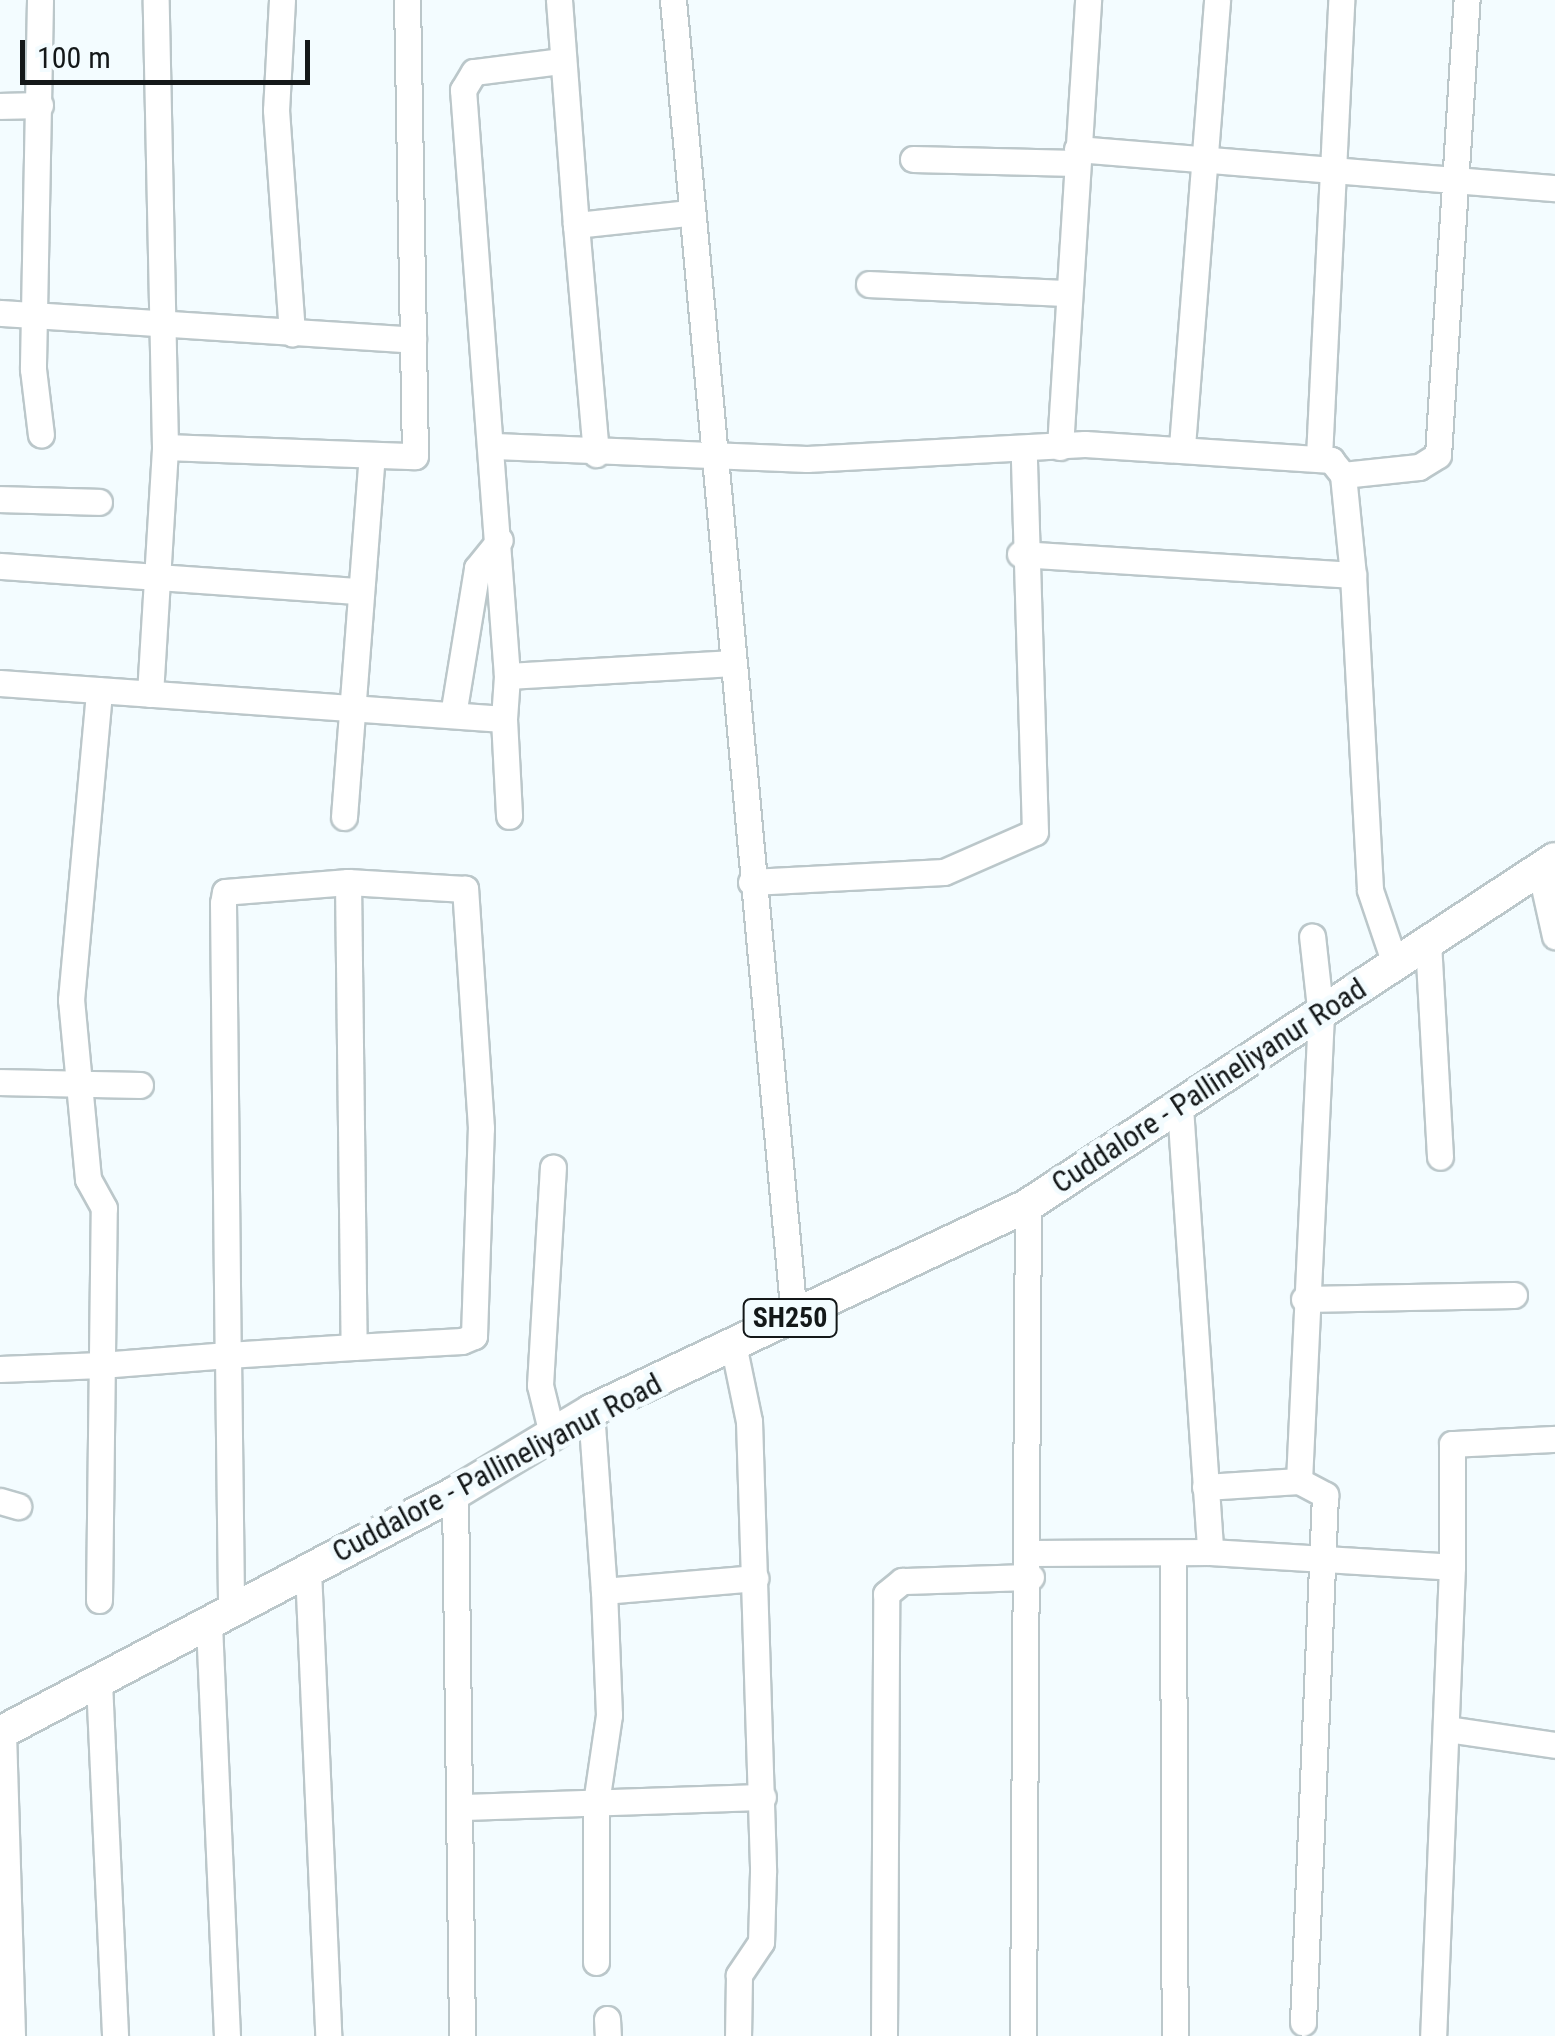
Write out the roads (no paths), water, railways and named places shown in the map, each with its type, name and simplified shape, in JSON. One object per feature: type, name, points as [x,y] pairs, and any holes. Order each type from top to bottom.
[{"type":"main road","name":"Cuddalore - Pallineliyanur Road","points":[[2,1733],[455,1493],[591,1410],[1028,1205],[1548,864]]},
{"type":"street","points":[[40,0],[36,315],[41,435]]},
{"type":"street","points":[[150,694],[164,572],[166,324],[156,0]]},
{"type":"street","points":[[282,0],[276,110],[292,333]]},
{"type":"street","points":[[165,448],[408,458],[418,449],[406,0]]},
{"type":"street","points":[[558,0],[596,454]]},
{"type":"street","points":[[674,0],[710,455],[794,1316]]},
{"type":"street","points":[[1060,448],[1088,0]]},
{"type":"street","points":[[1182,446],[1217,0]]},
{"type":"street","points":[[1319,457],[1341,0]]},
{"type":"street","points":[[1343,476],[1419,466],[1438,455],[1467,0]]},
{"type":"street","points":[[508,816],[504,719],[507,676],[495,446],[463,90],[474,72],[561,62]]},
{"type":"street","points":[[0,106],[40,105]]},
{"type":"street","points":[[913,159],[1206,158],[1555,188]]},
{"type":"street","points":[[576,225],[688,213]]},
{"type":"street","points":[[869,284],[1069,293]]},
{"type":"street","points":[[0,312],[413,340]]},
{"type":"street","points":[[495,446],[596,454],[710,455],[1182,446],[1319,457],[1343,476],[1354,576],[1370,890],[1395,964]]},
{"type":"street","points":[[751,882],[944,872],[1035,832],[1020,554],[1024,452]]},
{"type":"street","points":[[344,817],[346,708],[372,457]]},
{"type":"street","points":[[0,499],[99,502]]},
{"type":"street","points":[[453,715],[477,568],[500,540]]},
{"type":"street","points":[[1020,554],[1354,576]]},
{"type":"street","points":[[0,566],[164,572],[358,591]]},
{"type":"street","points":[[507,676],[730,663]]},
{"type":"street","points":[[0,684],[504,719]]},
{"type":"street","points":[[99,690],[70,1000],[83,1083],[88,1179],[104,1208],[99,1600]]},
{"type":"street","points":[[1548,864],[1555,936]]},
{"type":"street","points":[[348,882],[354,1346]]},
{"type":"street","points":[[0,1368],[100,1365],[228,1356],[474,1336],[481,1128],[469,896],[455,885],[348,882],[225,892],[228,1356],[220,1618],[228,2036]]},
{"type":"street","points":[[1299,1482],[1304,1299],[1320,1016],[1312,936]]},
{"type":"street","points":[[1428,942],[1440,1157]]},
{"type":"street","points":[[0,1082],[140,1084]]},
{"type":"street","points":[[1180,1107],[1210,1552]]},
{"type":"street","points":[[552,1434],[540,1385],[553,1168]]},
{"type":"street","points":[[1023,2036],[1031,1565],[1028,1205]]},
{"type":"street","points":[[1304,1299],[1514,1295]]},
{"type":"street","points":[[733,1344],[748,1421],[763,1797],[763,1924],[739,1975],[738,2036]]},
{"type":"street","points":[[591,1410],[609,1714],[596,1803],[596,1962]]},
{"type":"street","points":[[1432,2036],[1447,1730],[1452,1444],[1555,1439]]},
{"type":"street","points":[[1205,1487],[1299,1482],[1325,1495],[1304,2023]]},
{"type":"street","points":[[455,1493],[462,2036]]},
{"type":"street","points":[[1174,1553],[1175,2036]]},
{"type":"street","points":[[884,2036],[886,1594],[902,1581],[1174,1553],[1452,1568]]},
{"type":"street","points":[[308,1570],[328,2036]]},
{"type":"street","points":[[604,1591],[755,1578]]},
{"type":"street","points":[[98,1682],[115,2036]]},
{"type":"street","points":[[1447,1730],[1555,1744]]},
{"type":"street","points":[[2,1733],[12,2036]]},
{"type":"street","points":[[462,1807],[763,1797]]}]
